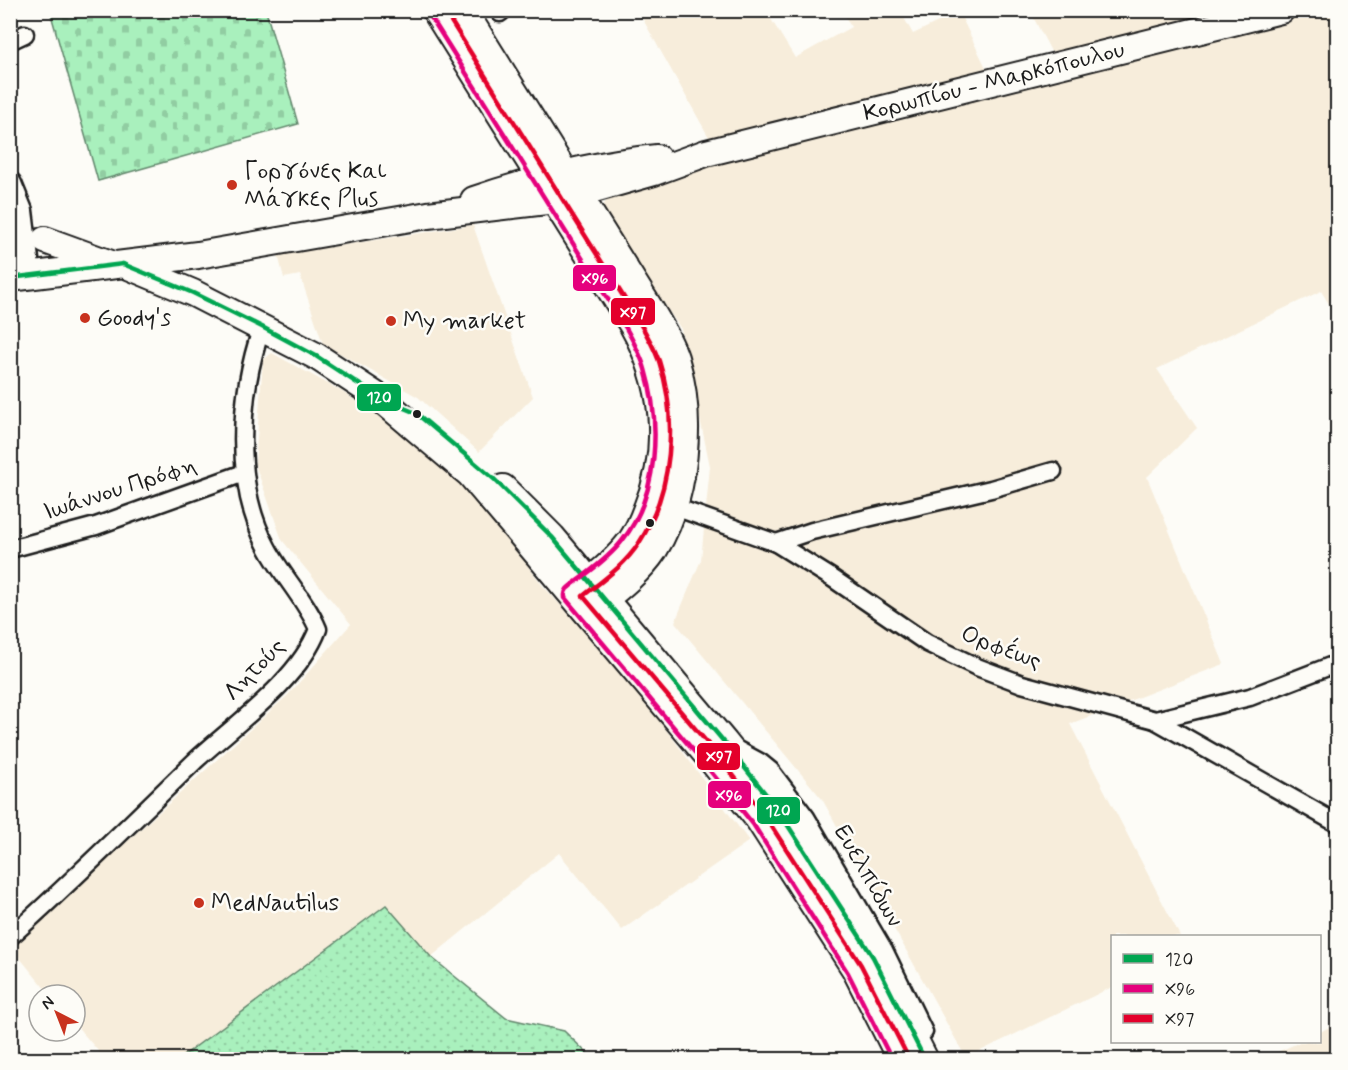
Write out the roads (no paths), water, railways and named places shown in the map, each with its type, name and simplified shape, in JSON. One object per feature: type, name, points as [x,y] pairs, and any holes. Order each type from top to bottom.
[{"type":"main road","points":[[435,10],[650,309],[675,358],[685,406],[685,432],[683,464],[672,506],[653,551],[635,572],[588,598]]},
{"type":"main road","points":[[463,10],[561,187],[643,344],[652,365],[657,387],[661,407],[661,452],[651,499],[633,539],[588,598]]},
{"type":"main road","name":"Κορωπίου - Μαρκόπουλου","points":[[30,276],[198,255],[428,214],[561,187],[593,167],[706,153],[1209,19],[1281,10]]},
{"type":"main road","points":[[27,233],[194,293],[316,356],[380,398],[470,474],[588,598],[759,820],[855,969],[901,1059]]},
{"type":"main road","points":[[380,398],[416,413],[433,426],[478,464],[566,548],[594,553],[616,548],[633,539]]},
{"type":"main road","points":[[552,537],[588,598],[627,628],[725,743],[793,831],[873,957],[932,1059]]},
{"type":"main road","points":[[627,628],[629,597],[635,572]]},
{"type":"street","points":[[10,184],[27,233],[30,276]]},
{"type":"street","name":"Λητούς","points":[[10,937],[202,754],[290,675],[312,645],[318,629],[313,615],[267,547],[252,511],[244,473],[246,397],[253,354],[262,327]]},
{"type":"street","points":[[776,543],[812,531],[991,489],[1053,471]]},
{"type":"street","name":"Ιωάννου Πρόφη","points":[[10,549],[96,526],[244,473]]},
{"type":"street","name":"Ορφέως","points":[[672,506],[776,543],[927,643],[977,668],[1022,684],[1155,720],[1250,698],[1338,663]]},
{"type":"street","points":[[1155,720],[1338,824]]},
{"type":"place","name":"Γοργόνες Και Μάγκες Plus","points":[[232,185]]},
{"type":"place","name":"Goody's","points":[[85,318]]},
{"type":"place","name":"My market","points":[[391,321]]},
{"type":"place","name":"MedNautilus","points":[[199,903]]}]
